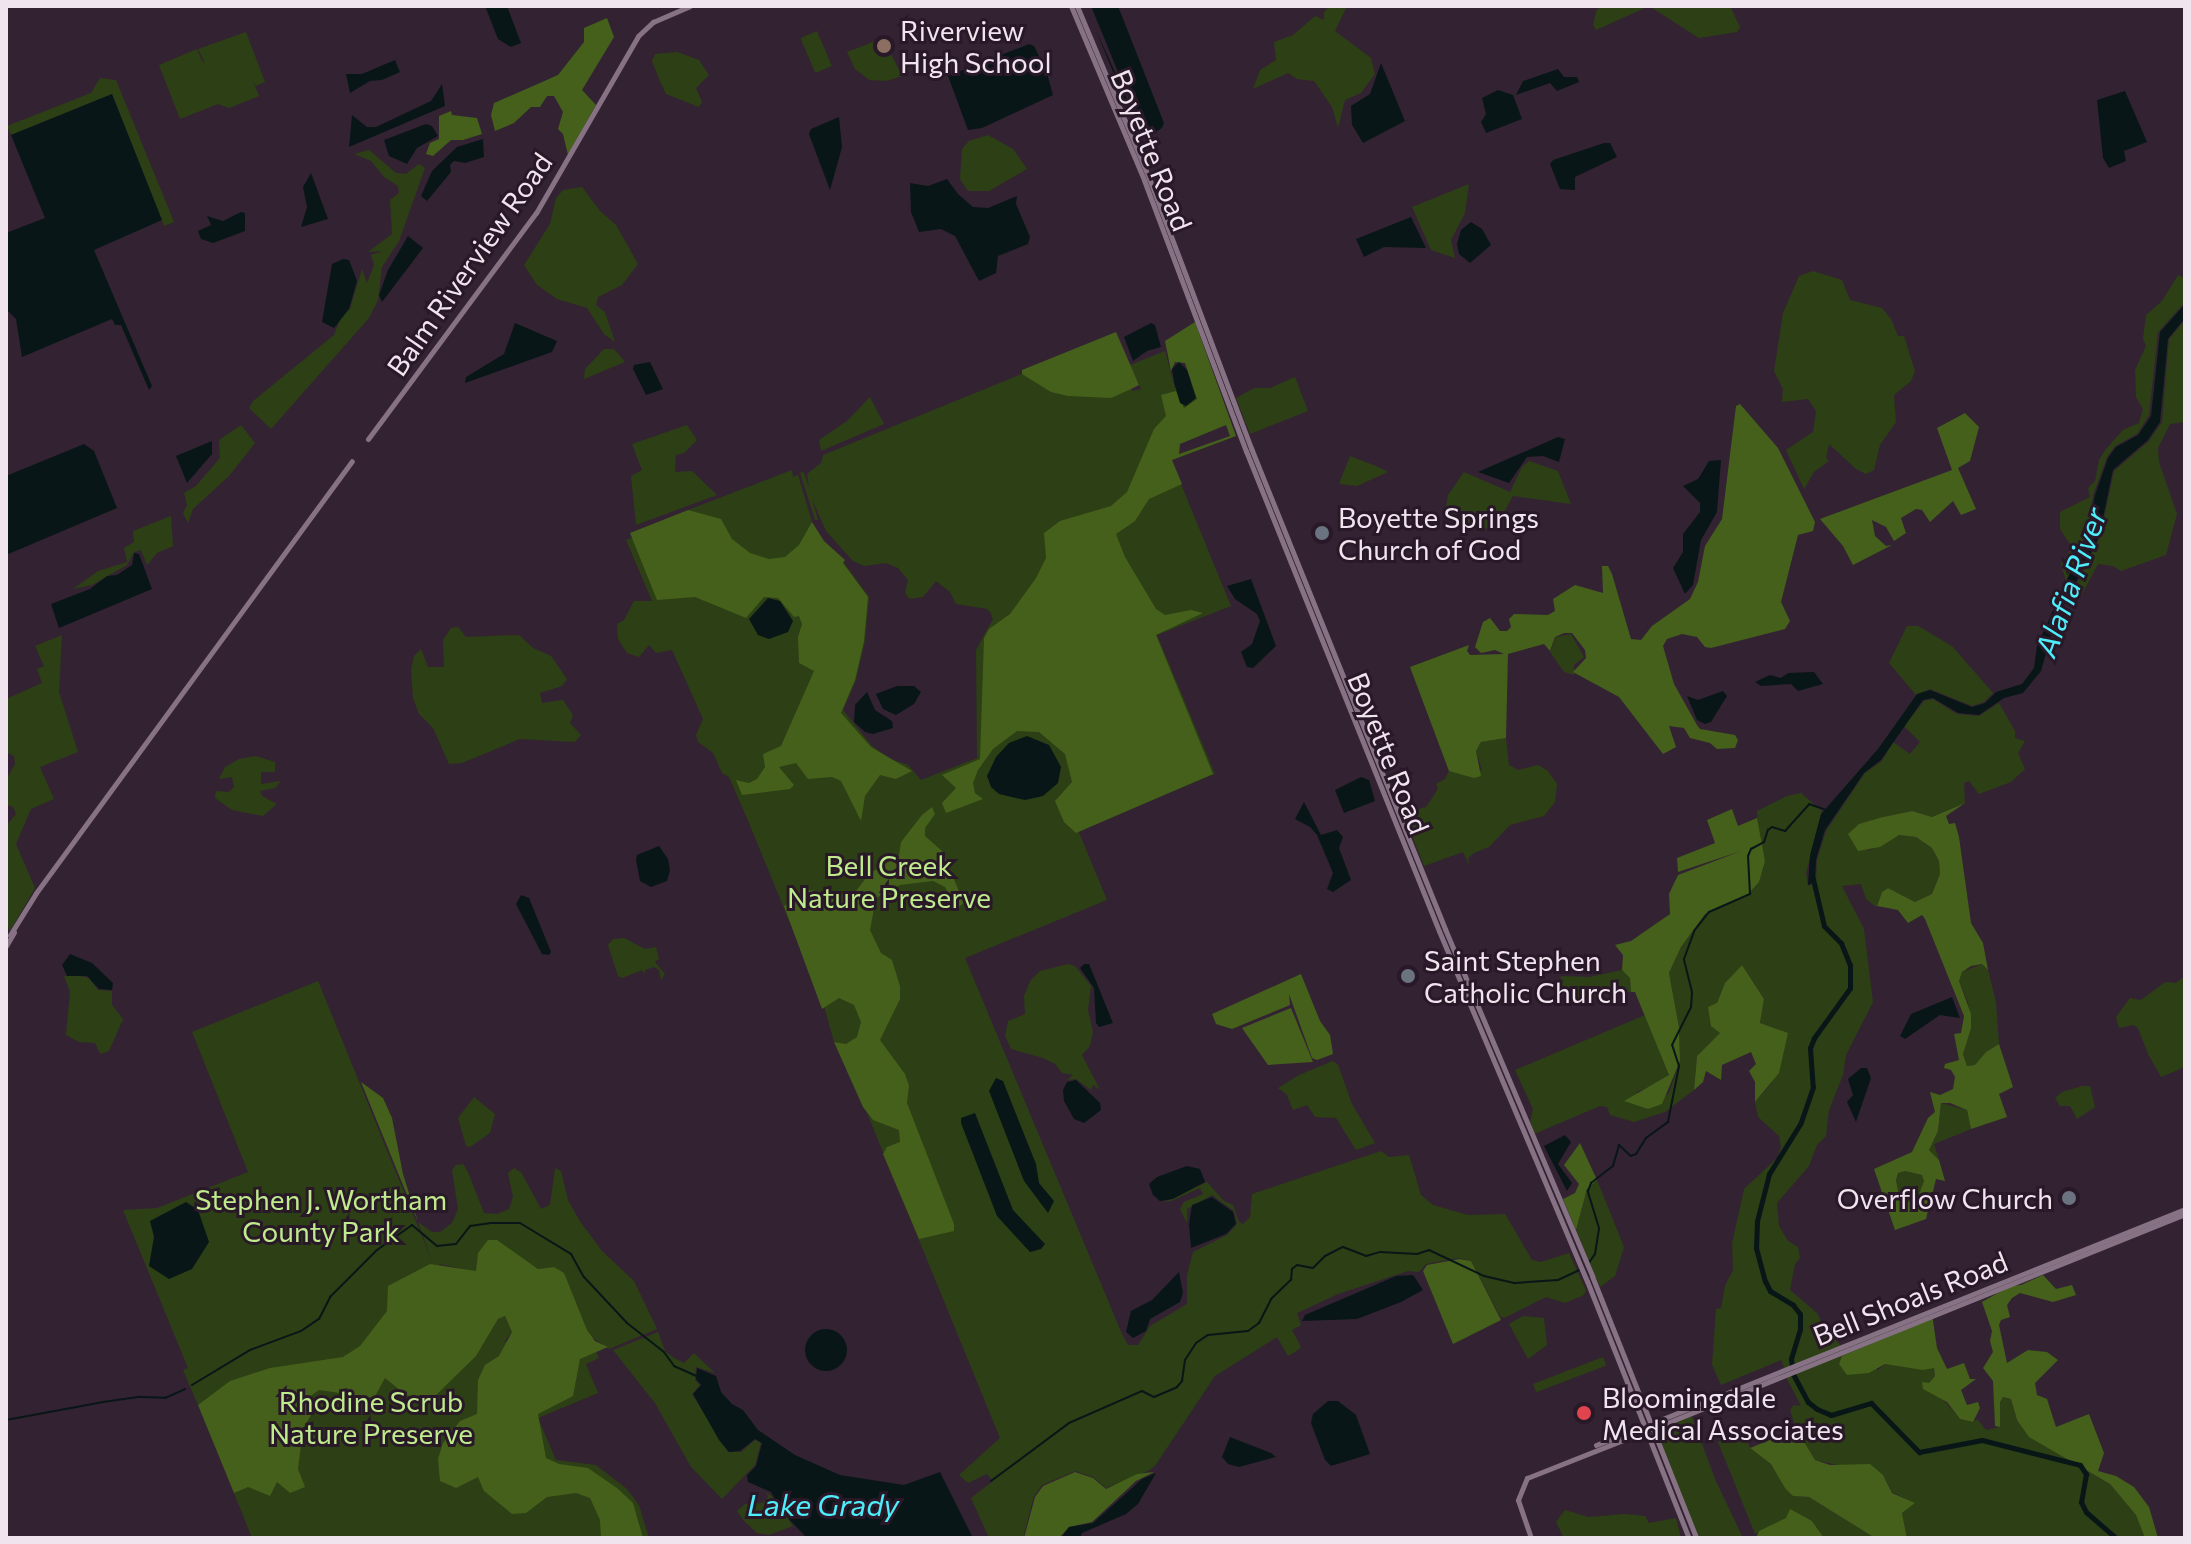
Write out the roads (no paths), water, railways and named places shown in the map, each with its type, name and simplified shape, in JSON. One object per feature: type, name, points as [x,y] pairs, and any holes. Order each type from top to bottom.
[{"type":"main road","name":"Balm Riverview Road","points":[[368,439],[536,213],[638,36],[653,22],[690,6]]},
{"type":"main road","name":"Boyette Road","points":[[1071,6],[1155,209],[1271,515],[1458,977],[1571,1233]]},
{"type":"main road","points":[[1071,6],[1099,56]]},
{"type":"main road","name":"Boyette Road","points":[[1077,6],[1172,236],[1273,505],[1590,1278],[1648,1427]]},
{"type":"main road","points":[[1118,117],[1137,147]]},
{"type":"main road","points":[[1157,199],[1155,209],[1172,236]]},
{"type":"main road","points":[[7,940],[43,883],[352,461]]},
{"type":"main road","points":[[7,940],[43,883]]},
{"type":"main road","name":"Bell Shoals Road","points":[[1648,1427],[1703,1408],[2185,1212]]},
{"type":"main road","name":"Bell Shoals Road","points":[[1830,1354],[2185,1212]]},
{"type":"main road","points":[[2091,1251],[2120,1236]]},
{"type":"main road","name":"Bell Shoals Road","points":[[1648,1427],[1782,1374]]},
{"type":"main road","points":[[1703,1408],[1710,1400]]},
{"type":"main road","points":[[1531,1538],[1519,1508],[1519,1491],[1529,1476],[1648,1427]]},
{"type":"main road","points":[[1648,1427],[1689,1538]]},
{"type":"main road","points":[[1648,1427],[1696,1538]]},
{"type":"main road","points":[[1674,1499],[1689,1521]]},
{"type":"water","points":[[485,6],[507,6],[521,43],[511,47],[498,39]]},
{"type":"water","points":[[1091,6],[1118,6],[1164,123],[1150,136],[1137,138],[1135,117],[1127,106],[1095,28],[1135,116],[1142,134],[1136,116]]},
{"type":"water","points":[[1029,44],[1034,46],[1046,70],[1053,95],[982,128],[968,130],[948,76]]},
{"type":"water","points":[[395,60],[400,72],[382,80],[370,81],[350,93],[346,74],[362,74]]},
{"type":"water","points":[[1381,63],[1405,121],[1363,143],[1352,125],[1351,106],[1370,94]]},
{"type":"water","points":[[1558,69],[1564,77],[1577,77],[1579,82],[1557,91],[1550,83],[1516,95],[1523,81]]},
{"type":"water","points":[[442,84],[445,106],[349,147],[352,115],[367,127],[376,127],[431,101]]},
{"type":"water","points":[[1498,90],[1513,95],[1522,119],[1486,133],[1481,122],[1486,114],[1482,98]]},
{"type":"water","points":[[2125,91],[2147,142],[2124,151],[2126,161],[2109,168],[2103,158],[2097,100]]},
{"type":"water","points":[[112,94],[162,220],[94,250],[152,386],[149,390],[121,325],[115,325],[112,319],[22,357],[16,319],[6,309],[6,233],[45,218],[11,135]]},
{"type":"water","points":[[839,117],[842,147],[830,190],[809,134],[811,129]]},
{"type":"water","points":[[426,124],[432,126],[438,136],[417,148],[407,164],[389,156],[384,140]]},
{"type":"water","points":[[483,139],[484,157],[465,163],[454,161],[450,165],[451,172],[427,201],[421,196],[432,171],[457,147]]},
{"type":"water","points":[[1610,143],[1617,157],[1575,177],[1575,190],[1560,189],[1550,164],[1553,160]]},
{"type":"water","points":[[311,173],[328,219],[301,227],[307,207],[303,187]]},
{"type":"water","points":[[947,179],[973,207],[988,208],[1017,196],[1016,204],[1030,237],[1028,244],[998,256],[996,273],[979,281],[955,236],[941,229],[919,232],[911,212],[910,183],[928,186]]},
{"type":"water","points":[[245,213],[245,231],[213,243],[201,239],[198,231],[211,225],[207,216],[223,221]]},
{"type":"water","points":[[1411,217],[1426,248],[1384,247],[1364,257],[1356,239]]},
{"type":"water","points":[[1471,222],[1482,229],[1491,245],[1470,263],[1459,254],[1457,244],[1461,230]]},
{"type":"water","points":[[408,236],[423,248],[382,302],[379,295],[388,270]]},
{"type":"water","points":[[349,260],[357,281],[349,309],[334,328],[322,322],[332,264]]},
{"type":"water","name":"Alafia River","points":[[2185,304],[2185,318],[2168,339],[2160,422],[2148,440],[2113,470],[2099,537],[2054,625],[2041,671],[2023,693],[2004,698],[1979,715],[1958,713],[1933,698],[1923,700],[1881,760],[1864,773],[1825,830],[1816,860],[1815,882],[1808,885],[1810,855],[1821,814],[1878,749],[1917,694],[1930,690],[1972,707],[1985,703],[1996,692],[2022,684],[2034,668],[2037,646],[2087,535],[2095,495],[2108,458],[2116,447],[2138,435],[2151,416],[2160,332]]},
{"type":"water","points":[[515,323],[557,341],[552,352],[465,383],[466,377],[504,354]]},
{"type":"water","points":[[1151,323],[1155,325],[1161,347],[1147,351],[1133,361],[1124,337]]},
{"type":"water","points":[[650,362],[663,389],[646,395],[633,369],[634,365]]},
{"type":"water","points":[[1179,362],[1187,370],[1196,398],[1186,406],[1180,403],[1174,382],[1172,369]]},
{"type":"water","points":[[1558,437],[1565,439],[1559,462],[1543,456],[1527,457],[1509,483],[1478,472]]},
{"type":"water","points":[[212,441],[212,454],[187,483],[176,456]]},
{"type":"water","points":[[84,444],[94,451],[117,508],[6,555],[6,476]]},
{"type":"water","points":[[1721,460],[1717,512],[1701,540],[1693,585],[1685,594],[1673,568],[1683,552],[1683,534],[1700,512],[1700,503],[1683,486],[1698,479],[1709,461]]},
{"type":"water","points":[[134,553],[139,554],[152,589],[59,628],[51,604],[90,589],[107,576],[117,575],[132,565]]},
{"type":"water","points":[[1251,579],[1276,646],[1253,668],[1247,667],[1241,652],[1252,644],[1260,621],[1257,614],[1235,599],[1227,586]]},
{"type":"water","points":[[768,598],[780,601],[793,621],[788,632],[769,639],[758,635],[749,619]]},
{"type":"water","points":[[1814,672],[1823,684],[1798,691],[1791,684],[1761,686],[1755,682],[1770,675],[1781,678],[1788,673]]},
{"type":"water","points":[[897,686],[914,686],[921,692],[914,704],[896,715],[883,709],[876,694]]},
{"type":"water","points":[[1723,691],[1727,696],[1711,722],[1705,724],[1697,720],[1687,696],[1698,700]]},
{"type":"water","points":[[867,692],[875,710],[892,721],[893,728],[873,734],[865,732],[854,722],[855,705]]},
{"type":"water","points":[[1027,736],[1049,745],[1061,767],[1058,783],[1043,796],[1025,800],[999,794],[991,787],[987,776],[996,757],[1009,743]]},
{"type":"water","points":[[1361,777],[1369,780],[1375,801],[1344,813],[1335,790]]},
{"type":"water","points":[[1304,802],[1321,835],[1337,830],[1343,837],[1339,848],[1351,880],[1333,892],[1327,889],[1333,873],[1317,835],[1295,819]]},
{"type":"water","points":[[659,846],[668,859],[670,870],[667,881],[651,887],[640,881],[636,860],[637,855]]},
{"type":"water","points":[[521,895],[529,898],[551,952],[549,955],[542,954],[516,904]]},
{"type":"water","points":[[70,954],[92,963],[113,983],[112,990],[99,989],[87,976],[67,976],[62,965]]},
{"type":"water","points":[[1089,964],[1113,1023],[1099,1027],[1096,1023],[1094,988],[1080,968]]},
{"type":"water","points":[[1952,997],[1960,1018],[1940,1015],[1905,1039],[1900,1036],[1911,1014]]},
{"type":"water","points":[[1861,1068],[1867,1068],[1871,1078],[1856,1122],[1847,1102],[1853,1095],[1848,1079]]},
{"type":"water","points":[[996,1078],[1003,1081],[1036,1164],[1039,1183],[1054,1201],[1048,1213],[1024,1181],[989,1091]]},
{"type":"water","points":[[1076,1080],[1100,1103],[1101,1110],[1084,1123],[1074,1119],[1064,1101],[1063,1090],[1067,1082]]},
{"type":"water","points":[[975,1113],[1013,1210],[1045,1244],[1041,1249],[1030,1252],[997,1216],[961,1123],[961,1118]]},
{"type":"water","points":[[1565,1135],[1571,1142],[1558,1164],[1572,1183],[1567,1191],[1544,1146]]},
{"type":"water","points":[[1187,1166],[1200,1169],[1205,1182],[1173,1199],[1160,1201],[1153,1195],[1149,1184],[1157,1177]]},
{"type":"water","points":[[1212,1197],[1233,1212],[1236,1224],[1226,1234],[1191,1248],[1189,1224],[1192,1205]]},
{"type":"water","points":[[186,1202],[198,1210],[209,1242],[192,1269],[169,1279],[149,1266],[154,1237],[150,1221]]},
{"type":"water","points":[[1179,1272],[1183,1293],[1180,1302],[1150,1319],[1146,1331],[1133,1338],[1126,1332],[1131,1311],[1152,1300]]},
{"type":"water","points":[[1413,1275],[1423,1290],[1401,1302],[1357,1319],[1302,1321],[1305,1315],[1396,1276]]},
{"type":"water","points":[[826,1329],[841,1335],[847,1350],[841,1365],[826,1371],[811,1365],[805,1350],[811,1335]]},
{"type":"water","name":"Lake Grady","points":[[697,1368],[716,1376],[721,1392],[743,1410],[758,1430],[795,1455],[840,1475],[904,1485],[940,1472],[973,1538],[807,1538],[783,1513],[771,1492],[748,1482],[747,1475],[756,1466],[762,1443],[755,1439],[740,1451],[729,1452],[719,1440],[693,1394],[701,1385],[696,1379]]},
{"type":"water","points":[[1328,1401],[1338,1401],[1356,1415],[1370,1454],[1331,1466],[1325,1460],[1311,1423],[1313,1414]]},
{"type":"water","points":[[1230,1437],[1276,1457],[1239,1467],[1228,1464],[1222,1457]]},
{"type":"water","points":[[1156,1473],[1138,1504],[1126,1514],[1082,1533],[1080,1538],[1061,1538],[1069,1527],[1093,1523],[1142,1479]]},
{"type":"waterway","points":[[1588,1264],[1595,1254],[1599,1228],[1588,1191],[1591,1183],[1613,1166],[1619,1145],[1631,1156],[1636,1154],[1646,1138],[1668,1122],[1679,1066],[1672,1045],[1691,1007],[1692,992],[1684,959],[1694,931],[1709,912],[1750,894],[1748,856],[1751,849],[1764,842],[1768,830],[1772,827],[1785,831],[1809,804],[1826,810]]},
{"type":"waterway","name":"Alafia River","points":[[1813,879],[1824,926],[1841,943],[1850,965],[1850,988],[1810,1048],[1813,1087],[1800,1124],[1769,1174],[1757,1221],[1756,1248],[1765,1281],[1770,1291],[1793,1305],[1800,1314],[1800,1329],[1791,1359],[1793,1374],[1808,1402],[1817,1409],[1831,1415],[1871,1403],[1919,1452],[1982,1440],[2080,1465],[2086,1474],[2081,1502],[2086,1512],[2116,1538]]},
{"type":"waterway","points":[[192,1385],[250,1350],[301,1331],[319,1319],[330,1297],[377,1250],[412,1225],[437,1246],[456,1244],[470,1226],[491,1223],[520,1223],[571,1254],[584,1277],[627,1323],[664,1352],[674,1366],[696,1376]]},
{"type":"waterway","points":[[991,1481],[1069,1423],[1142,1391],[1154,1397],[1177,1387],[1182,1381],[1185,1360],[1196,1343],[1208,1335],[1248,1331],[1259,1323],[1271,1299],[1291,1280],[1292,1269],[1297,1265],[1313,1268],[1325,1256],[1343,1247],[1366,1256],[1380,1252],[1417,1254],[1429,1250],[1484,1276],[1515,1283],[1558,1280],[1579,1270]]},
{"type":"waterway","points":[[6,1420],[103,1402],[140,1397],[165,1398],[185,1389]]},
{"type":"place","name":"Riverview High School","points":[[884,46]]},
{"type":"place","name":"Boyette Springs Church of God","points":[[1322,533]]},
{"type":"place","name":"Saint Stephen Catholic Church","points":[[1408,976]]},
{"type":"place","name":"Overflow Church","points":[[2069,1198]]},
{"type":"place","name":"Bloomingdale Medical Associates","points":[[1584,1413]]},
{"type":"park label","name":"Bell Creek Nature Preserve","points":[[889,881]]},
{"type":"park label","name":"Stephen J. Wortham County Park","points":[[321,1215]]},
{"type":"park label","name":"Rhodine Scrub Nature Preserve","points":[[371,1417]]}]
